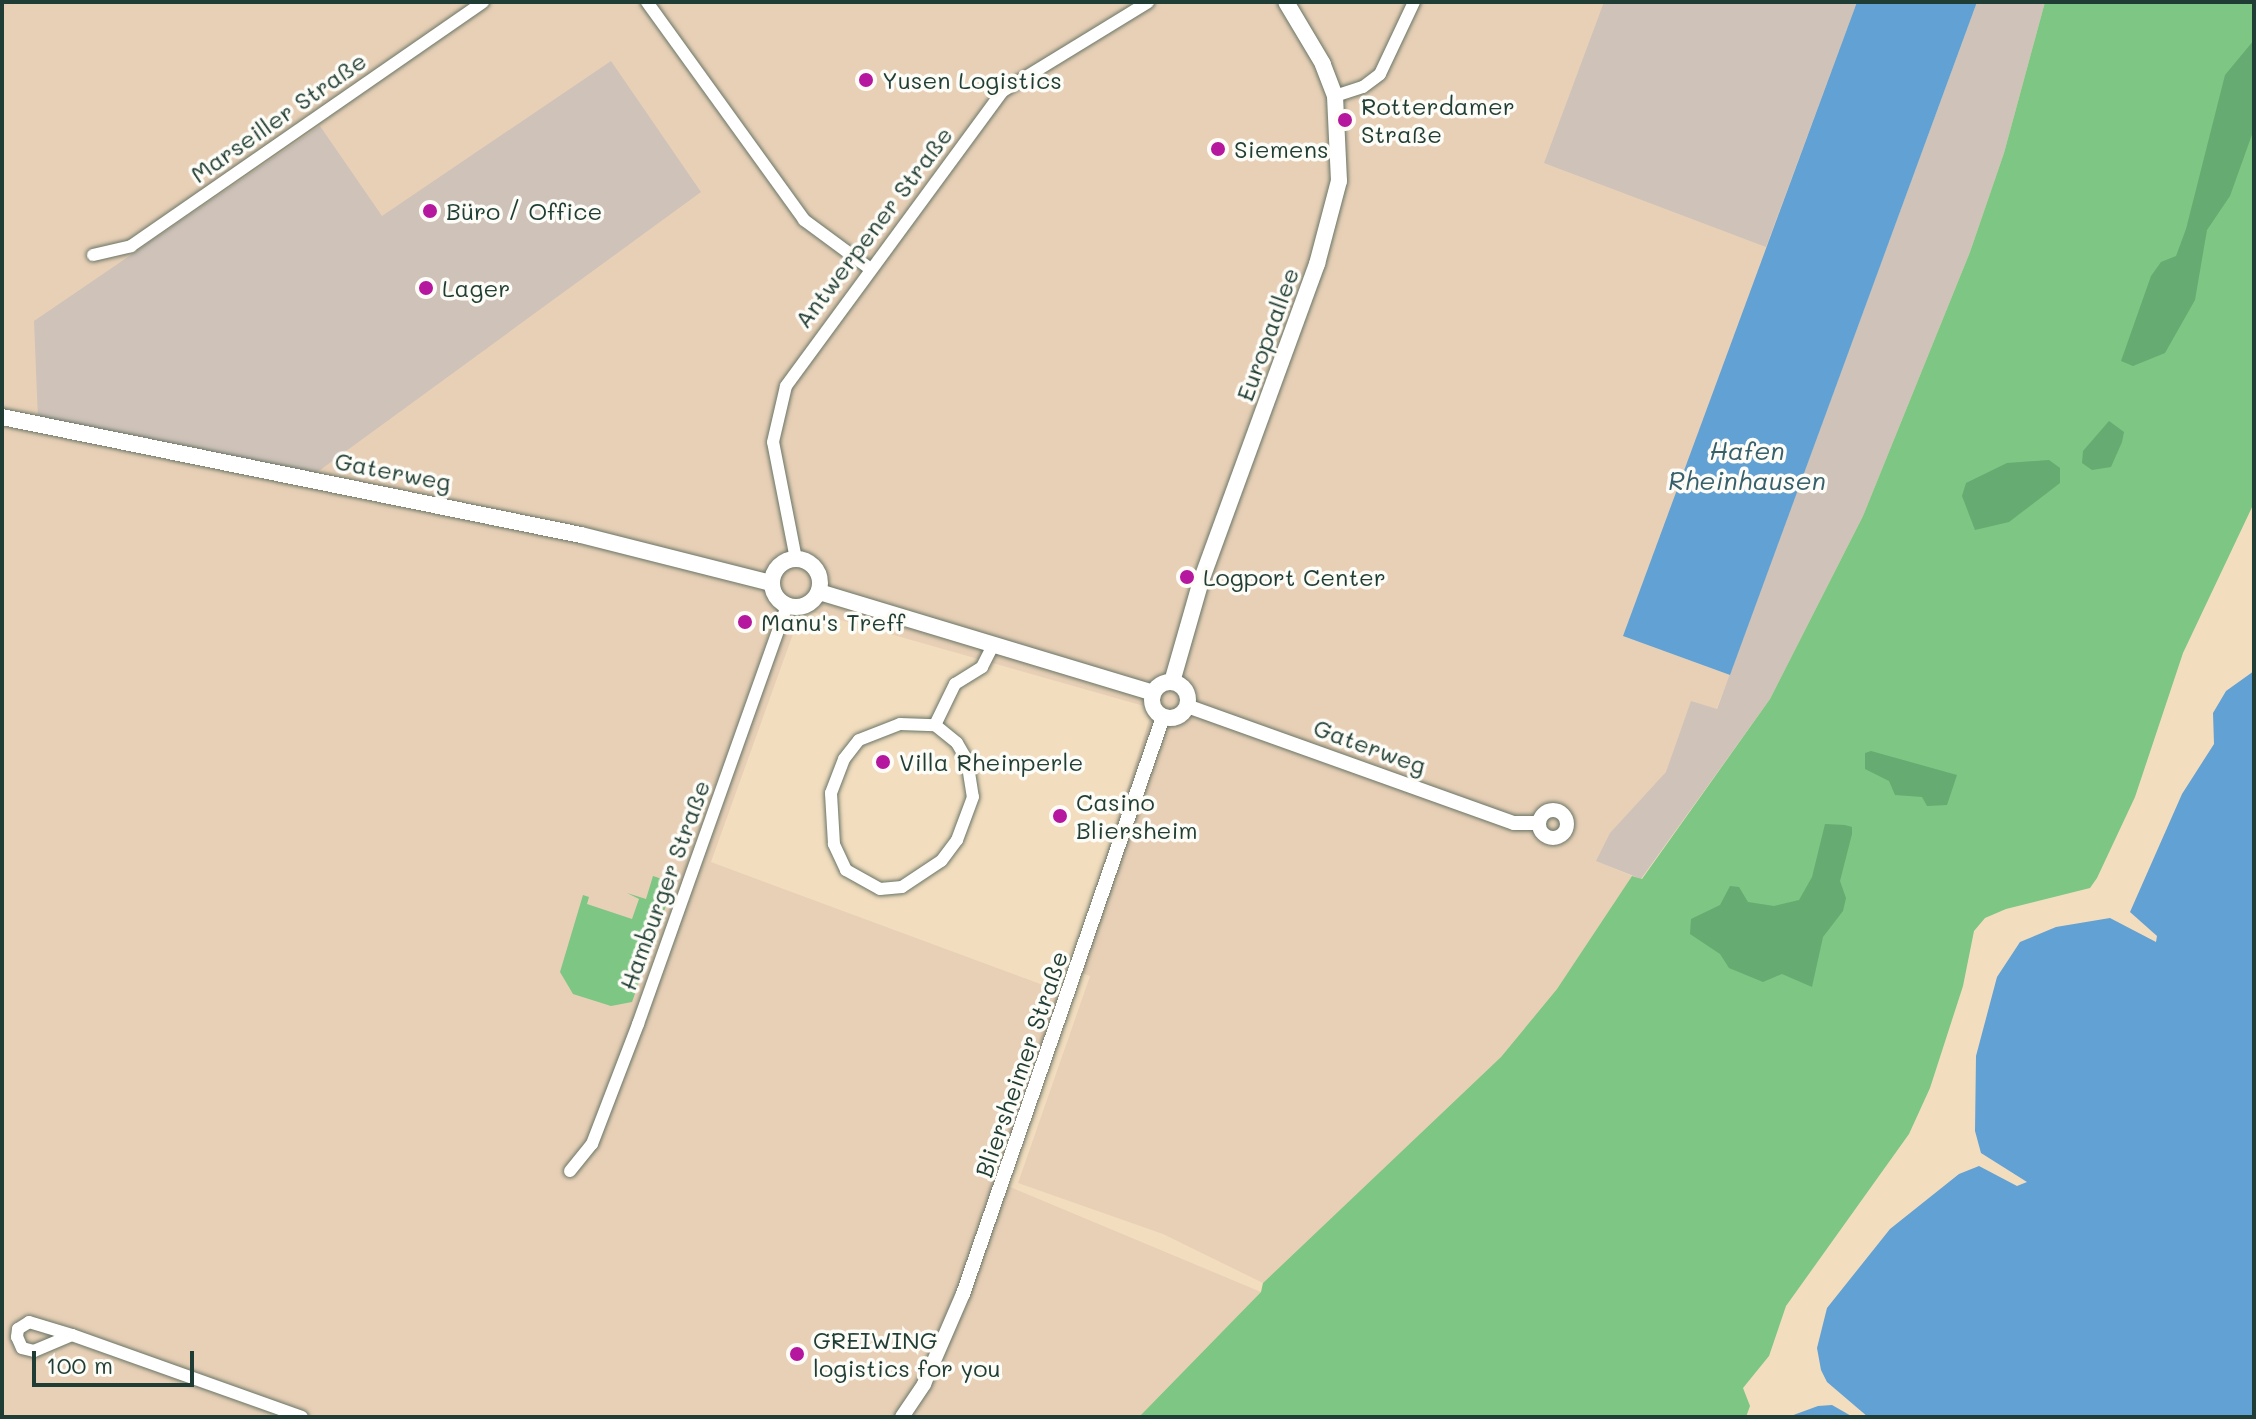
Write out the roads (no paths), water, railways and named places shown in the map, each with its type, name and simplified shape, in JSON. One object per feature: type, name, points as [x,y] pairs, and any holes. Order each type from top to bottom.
[{"type":"main road","name":"Europaallee","points":[[1172,682],[1201,581],[1335,206],[1340,152],[1335,96],[1323,64],[1286,2]]},
{"type":"main road","name":"Gaterweg","points":[[2,417],[581,535],[771,583]]},
{"type":"main road","points":[[796,559],[815,568],[819,592],[805,606],[787,606],[771,583],[778,566],[796,559]]},
{"type":"main road","points":[[819,592],[1153,693],[1172,682],[1184,689],[1187,706],[1180,716],[1163,717],[1154,709],[1153,693]]},
{"type":"street","name":"Marseiller Straße","points":[[93,255],[131,246],[483,2]]},
{"type":"street","points":[[647,2],[804,220],[869,268]]},
{"type":"street","name":"Antwerpener Straße","points":[[796,559],[776,472],[773,442],[779,403],[812,345],[1003,91],[1148,2]]},
{"type":"street","points":[[1335,96],[1363,87],[1380,74],[1414,2]]},
{"type":"street","name":"Hamburger Straße","points":[[570,1171],[592,1144],[787,606]]},
{"type":"street","points":[[935,725],[945,698],[982,667],[993,645]]},
{"type":"street","name":"Gaterweg","points":[[1187,706],[1514,823],[1538,823]]},
{"type":"street","name":"Bliersheimer Straße","points":[[902,1417],[924,1384],[963,1294],[1163,717]]},
{"type":"street","points":[[935,725],[957,743],[967,760],[973,782],[969,817],[957,840],[923,877],[891,888],[861,882],[846,870],[830,820],[831,793],[844,759],[859,740],[880,730],[935,725]]},
{"type":"street","points":[[72,1335],[302,1417]]},
{"type":"water","name":"Hafen Rheinhausen","points":[[1857,2],[1977,2],[1730,675],[1623,636]]},
{"type":"water","points":[[2254,671],[2254,1417],[1868,1417],[1827,1382],[1821,1370],[1817,1348],[1827,1308],[1890,1229],[1959,1174],[1979,1166],[2017,1186],[2027,1182],[1981,1153],[1975,1131],[1976,1056],[1997,977],[2020,942],[2056,927],[2110,918],[2156,942],[2157,936],[2130,912],[2182,794],[2214,744],[2213,713],[2226,691]]},
{"type":"water","points":[[1832,1405],[1853,1417],[1788,1417],[1818,1406]]},
{"type":"place","name":"Yusen Logistics","points":[[866,80]]},
{"type":"place","name":"Rotterdamer Straße","points":[[1345,120]]},
{"type":"place","name":"Siemens","points":[[1218,149]]},
{"type":"place","name":"Büro / Office","points":[[430,211]]},
{"type":"place","name":"Lager","points":[[426,288]]},
{"type":"place","name":"Logport Center","points":[[1187,577]]},
{"type":"place","name":"Manu's Treff","points":[[745,622]]},
{"type":"place","name":"Villa Rheinperle","points":[[883,762]]},
{"type":"place","name":"Casino Bliersheim","points":[[1060,816]]},
{"type":"place","name":"GREIWING logistics for you","points":[[797,1354]]}]
